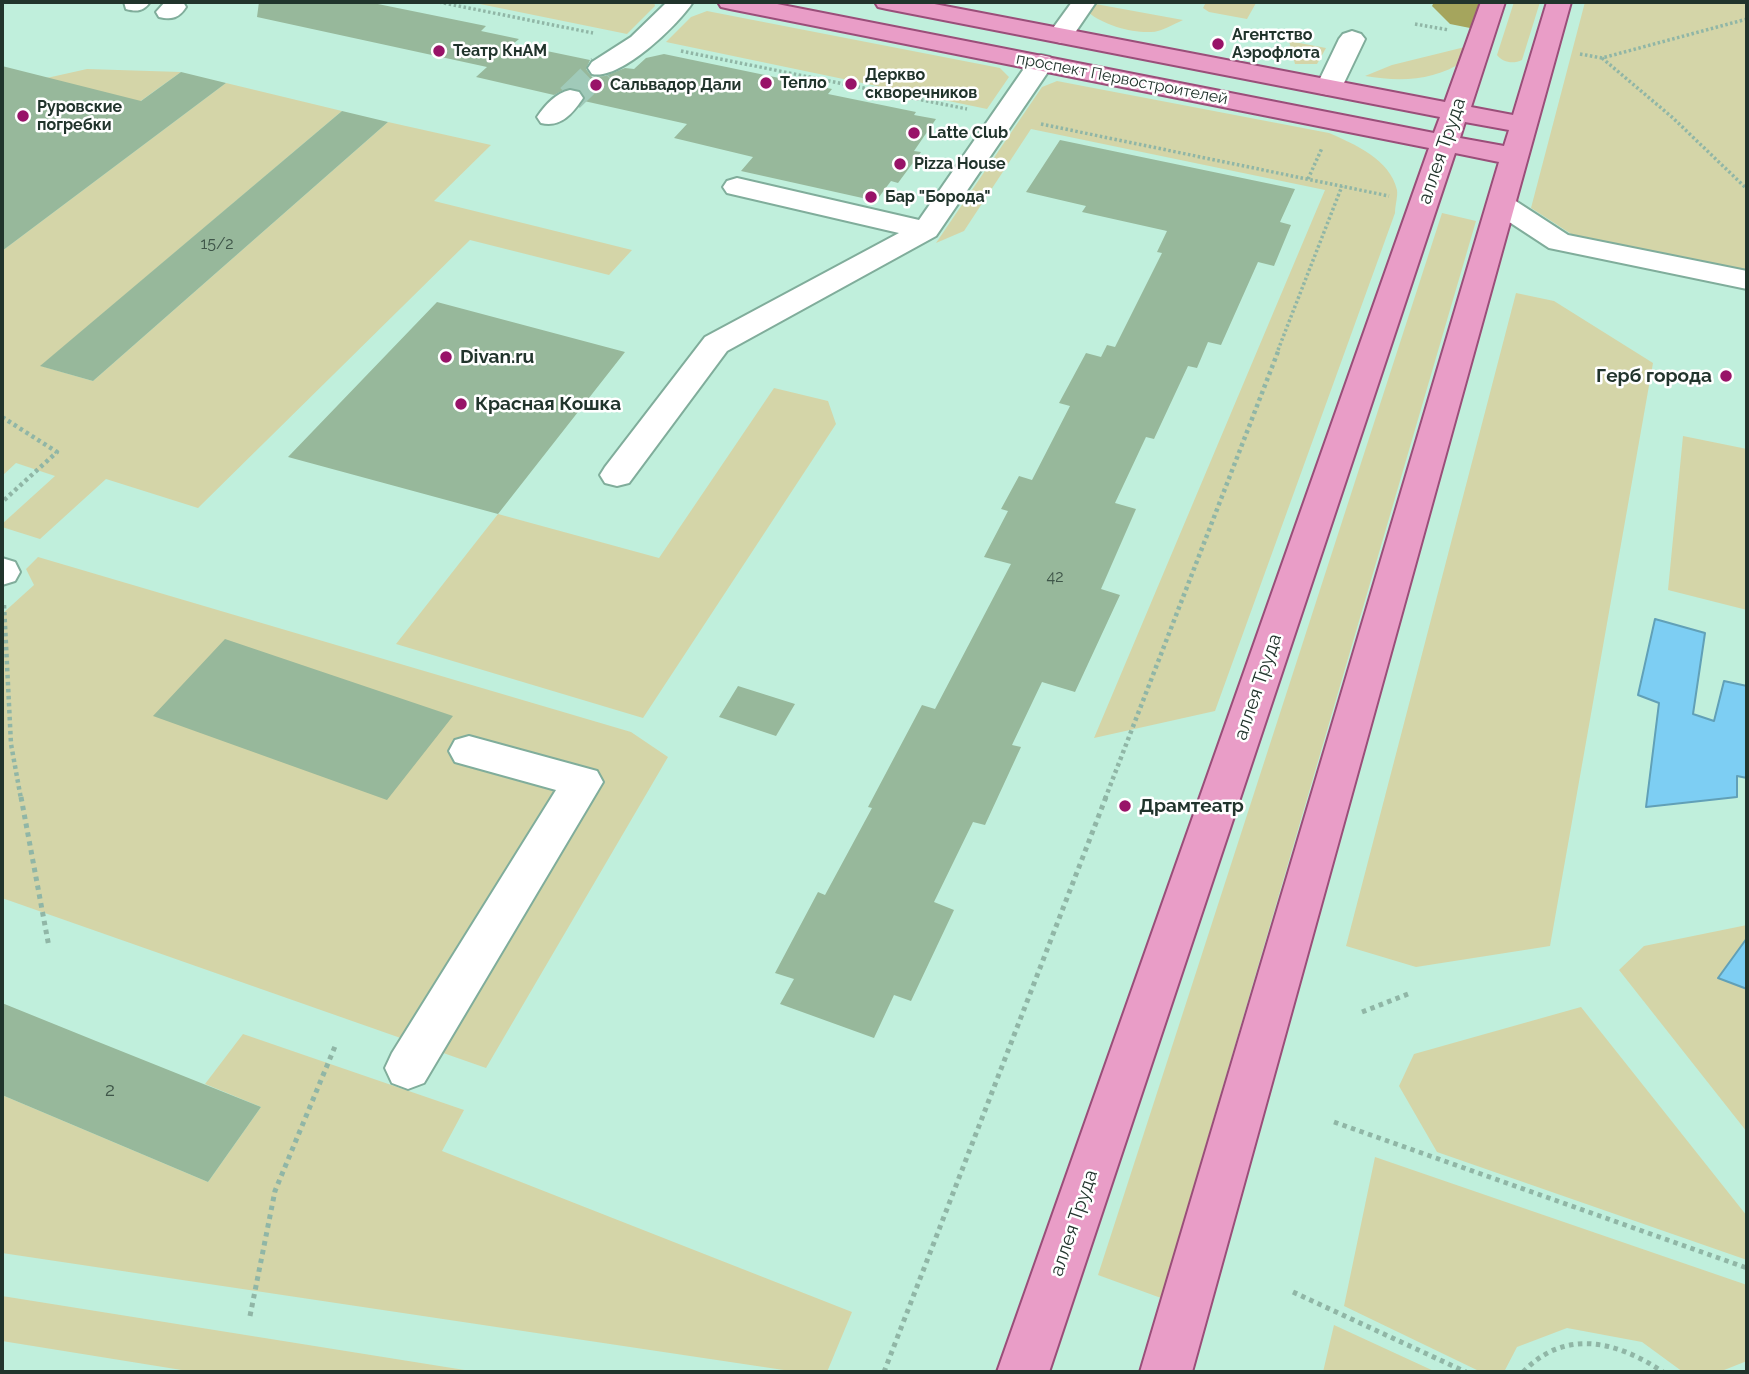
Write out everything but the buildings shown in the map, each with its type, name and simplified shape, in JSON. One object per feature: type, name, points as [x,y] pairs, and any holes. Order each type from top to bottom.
[{"type":"main road","name":"проспект Первостроителей","points":[[730,2],[1041,63],[1450,127],[1524,125]]},
{"type":"main road","name":"проспект Первостроителей","points":[[887,2],[1329,87],[1450,127],[1515,157]]},
{"type":"main road","name":"аллея Труда","points":[[1023,1372],[1493,2]]},
{"type":"main road","points":[[1166,1372],[1559,2]]},
{"type":"main road","points":[[1041,63],[1061,35]]},
{"type":"lane","points":[[611,70],[681,2]]},
{"type":"lane","points":[[1061,35],[1084,2]]},
{"type":"lane","points":[[1329,87],[1352,39]]},
{"type":"lane","points":[[617,475],[716,344],[926,230],[1041,63]]},
{"type":"lane","points":[[737,187],[926,230]]},
{"type":"lane","points":[[1502,204],[1559,242],[1747,280]]},
{"type":"lane","points":[[408,1068],[583,782],[469,751]]},
{"type":"path","points":[[439,2],[640,42]]},
{"type":"path","points":[[1569,52],[1602,58],[1747,19]]},
{"type":"path","points":[[1415,24],[1454,31]]},
{"type":"path","points":[[1602,58],[1673,118],[1747,190]]},
{"type":"path","points":[[1324,144],[1308,179],[1400,198]]},
{"type":"path","points":[[884,1372],[1342,186]]},
{"type":"path","points":[[2,417],[57,453],[2,502]]},
{"type":"path","points":[[2,571],[11,744],[49,947]]},
{"type":"path","points":[[1362,1012],[1408,994]]},
{"type":"path","points":[[250,1316],[275,1191],[336,1044]]},
{"type":"path","points":[[1334,1122],[1747,1268]]},
{"type":"path","points":[[1293,1292],[1466,1372]]},
{"type":"path","points":[[1523,1372],[1531,1362],[1555,1347],[1586,1342],[1619,1348],[1651,1363],[1663,1372]]},
{"type":"green space","points":[[470,2],[654,2],[655,6],[627,34]]},
{"type":"green space","points":[[1206,2],[1256,3],[1247,19],[1209,12],[1203,8]]},
{"type":"green space","points":[[1514,2],[1540,2],[1522,60],[1512,62],[1502,60],[1497,55]]},
{"type":"green space","points":[[1585,2],[1747,2],[1747,273],[1582,241],[1531,208]]},
{"type":"green space","points":[[1090,3],[1183,20],[1155,32],[1135,31],[1094,17],[1088,12]]},
{"type":"green space","points":[[707,11],[1000,68],[1009,77],[987,109],[666,42],[691,17]]},
{"type":"green space","points":[[1289,41],[1326,48],[1317,64],[1295,64]]},
{"type":"green space","points":[[1469,46],[1464,61],[1441,73],[1404,79],[1365,76],[1392,65]]},
{"type":"green space","points":[[87,69],[181,72],[2,201],[2,88]]},
{"type":"green space","points":[[1057,81],[1329,133],[1379,161],[1393,179],[1397,192],[1395,213],[1215,711],[1094,738],[1325,190],[1031,129],[964,231],[936,243],[1042,87]]},
{"type":"green space","points":[[226,83],[342,111],[41,366],[93,381],[388,122],[491,145],[434,201],[632,250],[609,275],[470,240],[198,508],[106,479],[40,539],[2,527],[2,524],[55,476],[16,463],[2,476],[2,251]]},
{"type":"green space","points":[[1442,213],[1476,221],[1161,1298],[1098,1275]]},
{"type":"green space","points":[[1516,293],[1554,301],[1653,363],[1550,946],[1416,967],[1346,946]]},
{"type":"green space","points":[[774,388],[828,401],[836,424],[643,718],[396,644],[498,514],[659,558]]},
{"type":"green space","points":[[1683,436],[1747,449],[1747,610],[1668,590]]},
{"type":"green space","points":[[38,557],[631,732],[668,757],[486,1068],[2,898],[2,614],[34,585],[26,569]]},
{"type":"green space","points":[[1747,925],[1747,938],[1719,978],[1747,989],[1747,1132],[1619,970],[1644,946]]},
{"type":"green space","points":[[1581,1007],[1747,1216],[1747,1260],[1437,1152],[1399,1086],[1414,1054]]},
{"type":"green space","points":[[243,1034],[464,1110],[442,1151],[852,1312],[827,1372],[797,1372],[2,1253],[2,1095],[208,1182],[261,1107],[205,1084]]},
{"type":"green space","points":[[1375,1157],[1747,1285],[1747,1361],[1719,1372],[1683,1372],[1642,1342],[1567,1328],[1517,1347],[1504,1372],[1481,1372],[1344,1306]]},
{"type":"green space","points":[[2,1296],[477,1372],[194,1372],[2,1341]]},
{"type":"green space","points":[[1334,1325],[1436,1372],[1323,1372]]},
{"type":"shaded area","points":[[1434,2],[1484,2],[1475,29],[1450,24],[1432,6]]},
{"type":"water","points":[[1655,619],[1705,633],[1693,714],[1714,721],[1724,681],[1747,686],[1747,778],[1737,776],[1737,797],[1646,807],[1659,703],[1638,695]]},
{"type":"water","points":[[1747,938],[1747,989],[1718,978]]},
{"type":"tunnel","points":[[570,98],[601,68]]},
{"type":"place","name":"Агентство Аэрофлота","points":[[1218,44]]},
{"type":"place","name":"Театр КнАМ","points":[[439,51]]},
{"type":"place","name":"Тепло","points":[[766,83]]},
{"type":"place","name":"Деркво скворечников","points":[[851,84]]},
{"type":"place","name":"Сальвадор Дали","points":[[596,85]]},
{"type":"place","name":"Руровские погребки","points":[[23,116]]},
{"type":"place","name":"Latte Club","points":[[914,133]]},
{"type":"place","name":"Pizza House","points":[[900,164]]},
{"type":"place","name":"Бар \"Борода\"","points":[[871,197]]},
{"type":"place","name":"Divan.ru","points":[[446,357]]},
{"type":"place","name":"Герб города","points":[[1726,376]]},
{"type":"place","name":"Красная Кошка","points":[[461,404]]},
{"type":"place","name":"Драмтеатр","points":[[1125,806]]}]
